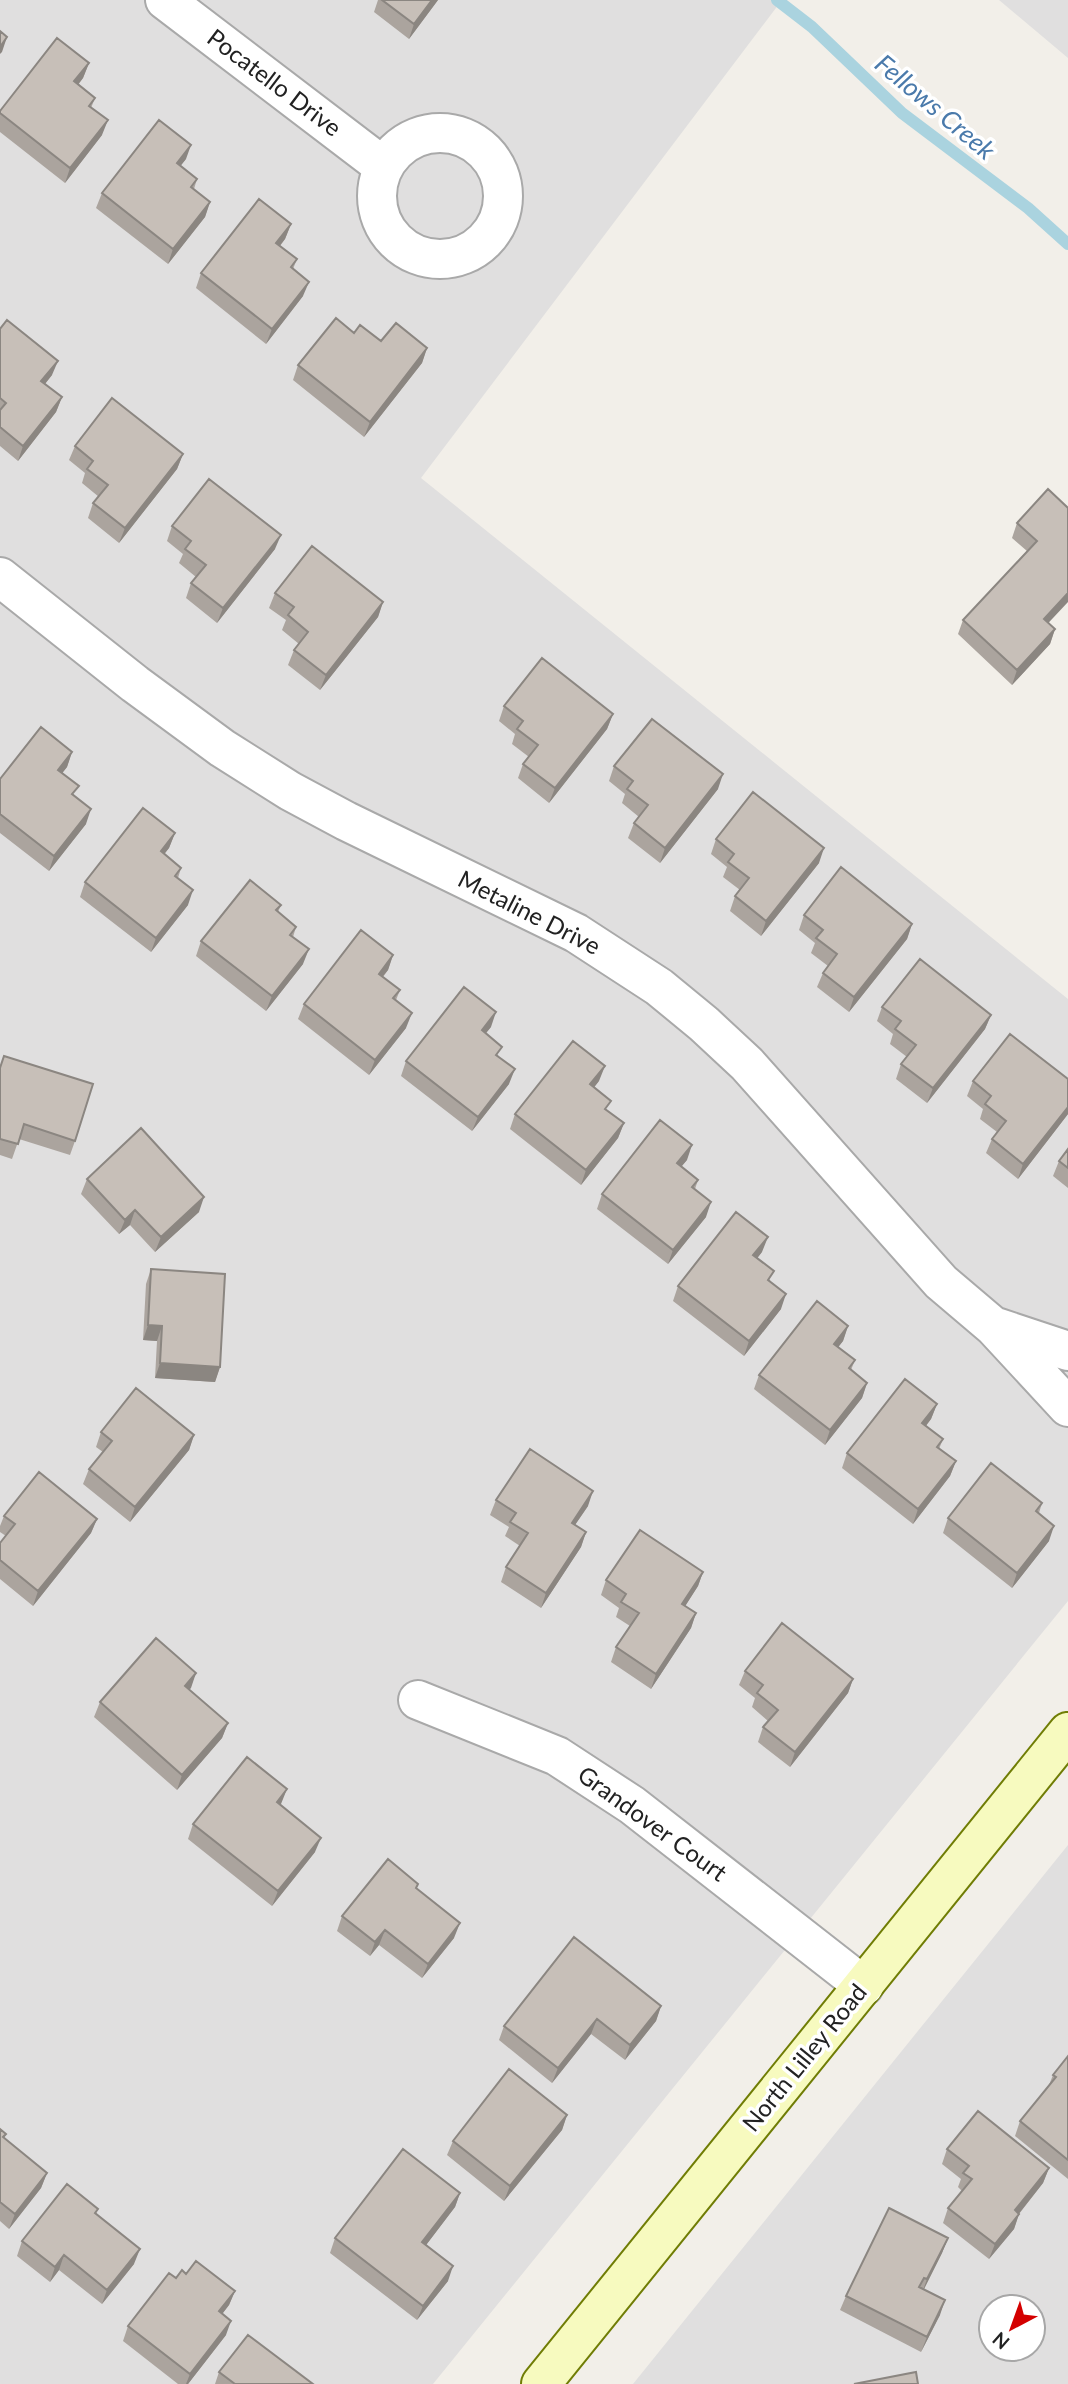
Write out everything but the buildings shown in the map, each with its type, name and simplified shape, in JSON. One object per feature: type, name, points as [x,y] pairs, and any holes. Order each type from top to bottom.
[{"type":"street","name":"Pocatello Drive","points":[[164,0],[384,167]]},
{"type":"street","name":"Metaline Drive","points":[[0,577],[135,684],[222,748],[346,821],[576,933],[659,987],[747,1063],[941,1282],[994,1327],[1068,1408]]},
{"type":"street","name":"Metaline Drive","points":[[994,1327],[1068,1352]]},
{"type":"street","name":"Grandover Court","points":[[418,1700],[557,1756],[632,1805],[864,1986]]},
{"type":"street","name":"North Lilley Road","points":[[541,2384],[1068,1732]]},
{"type":"shaded area","points":[[0,0],[782,0],[421,478],[1068,999],[1068,1601],[433,2384],[0,2384]]},
{"type":"shaded area","points":[[999,0],[1068,0],[1068,58]]},
{"type":"shaded area","points":[[1068,1845],[1068,2384],[633,2384]]},
{"type":"waterway","name":"Fellows Creek","points":[[777,0],[812,27],[902,113],[1028,208],[1068,244]]}]
